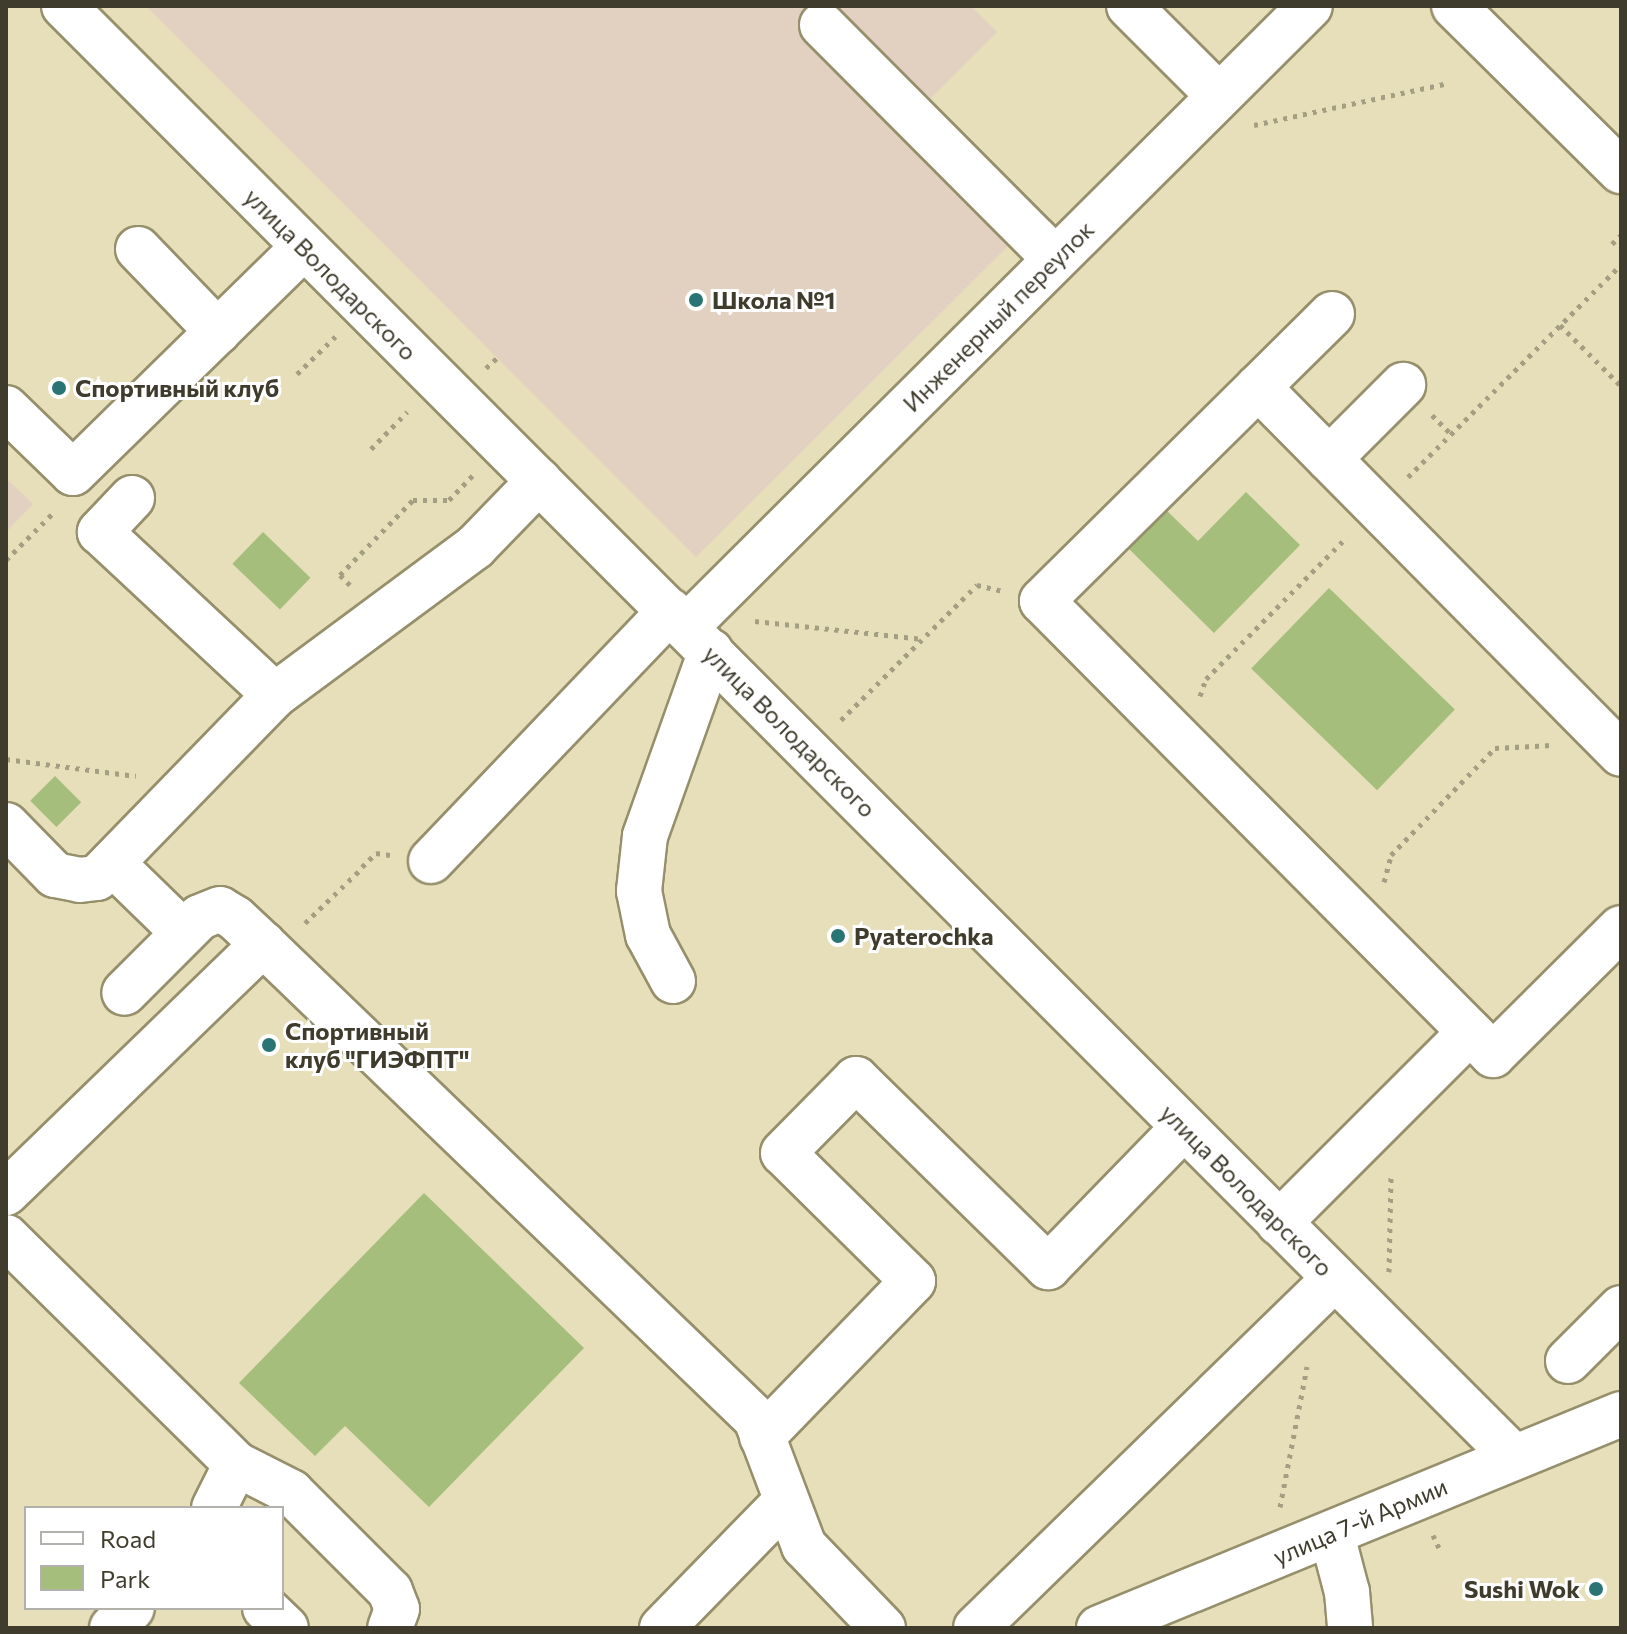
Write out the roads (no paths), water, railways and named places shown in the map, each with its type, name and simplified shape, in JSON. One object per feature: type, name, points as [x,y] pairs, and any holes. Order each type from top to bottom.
[{"type":"street","points":[[1129,6],[1219,96]]},
{"type":"street","name":"Инженерный переулок","points":[[431,861],[689,630],[1310,6]]},
{"type":"street","points":[[1454,6],[1621,171]]},
{"type":"street","name":"улица Володарского","points":[[68,7],[1514,1457]]},
{"type":"street","points":[[822,25],[1055,259]]},
{"type":"street","points":[[6,408],[73,473],[304,247]]},
{"type":"street","points":[[138,249],[218,332]]},
{"type":"street","points":[[1332,314],[1042,601],[1493,1055],[1621,928]]},
{"type":"street","points":[[1329,459],[1403,385]]},
{"type":"street","points":[[1258,387],[1615,748]]},
{"type":"street","points":[[6,825],[55,875],[80,880],[97,878],[275,695],[475,547],[539,481]]},
{"type":"street","points":[[132,498],[100,532],[275,695]]},
{"type":"street","points":[[673,981],[648,935],[639,891],[645,836],[689,630]]},
{"type":"street","points":[[112,863],[184,933]]},
{"type":"street","points":[[124,993],[200,917],[220,909],[235,918],[756,1419],[804,1546],[883,1628]]},
{"type":"street","points":[[6,1193],[269,949]]},
{"type":"street","points":[[1279,1223],[1470,1032]]},
{"type":"street","points":[[762,1437],[913,1281],[783,1153],[856,1079],[1048,1267],[1183,1128]]},
{"type":"street","points":[[6,1237],[236,1464],[291,1492],[390,1591],[397,1609],[390,1628]]},
{"type":"street","points":[[976,1628],[1335,1278]]},
{"type":"street","points":[[1568,1361],[1621,1308]]},
{"type":"street","name":"улица 7-й Армии","points":[[1099,1628],[1621,1414]]},
{"type":"street","points":[[215,1506],[236,1464]]},
{"type":"street","points":[[662,1628],[786,1501]]},
{"type":"street","points":[[1332,1535],[1347,1592],[1350,1628]]},
{"type":"street","points":[[112,1628],[130,1610]]},
{"type":"street","points":[[267,1610],[286,1628]]},
{"type":"place","name":"Школа №1","points":[[696,300]]},
{"type":"place","name":"Спортивный клуб","points":[[59,388]]},
{"type":"place","name":"Pyaterochka","points":[[838,936]]},
{"type":"place","name":"Спортивный клуб \"ГИЭФПТ\"","points":[[269,1045]]},
{"type":"place","name":"Sushi Wok","points":[[1596,1589]]}]
